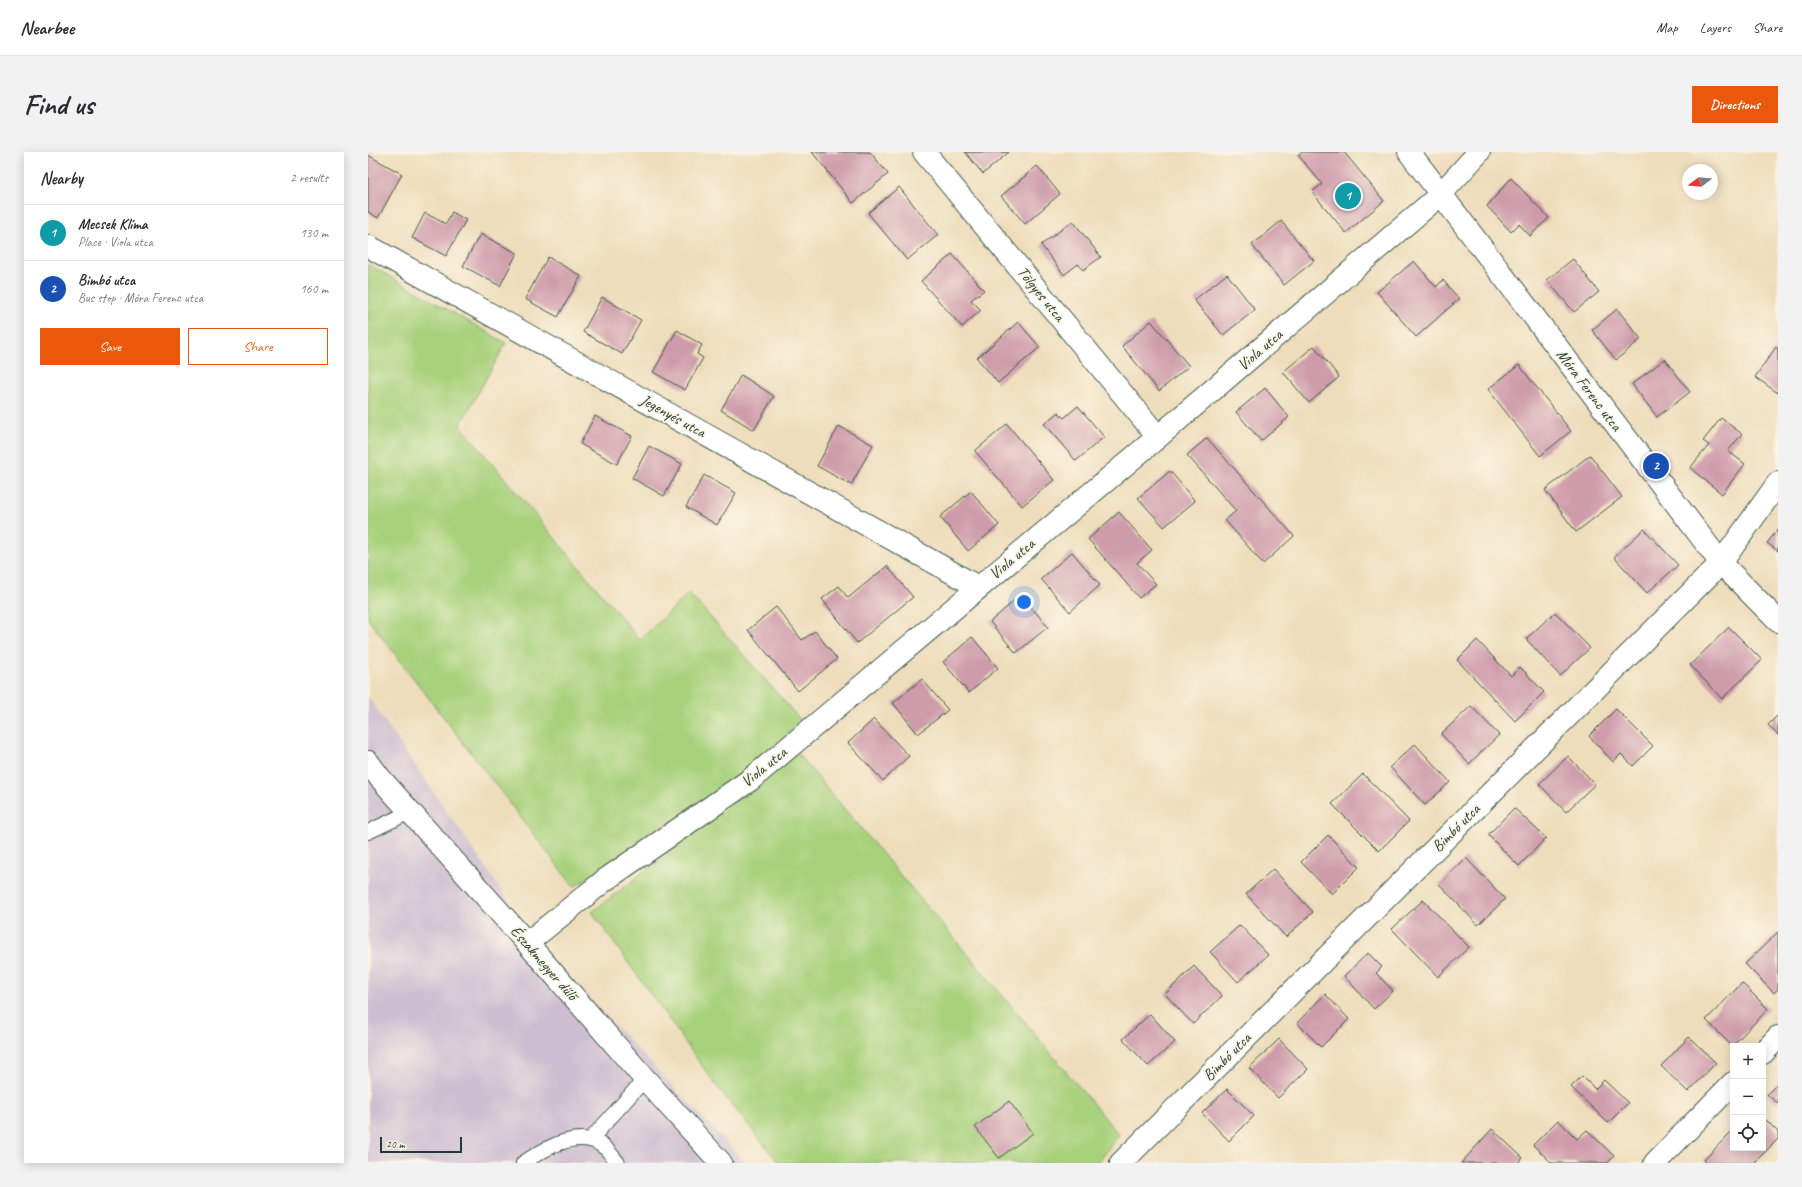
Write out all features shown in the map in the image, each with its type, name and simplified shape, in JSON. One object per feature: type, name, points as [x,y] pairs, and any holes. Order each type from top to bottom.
[{"type":"street","name":"Tölgyes utca","points":[[924,152],[1158,437]]},
{"type":"street","name":"Móra Ferenc utca","points":[[1409,152],[1440,195],[1721,564],[1778,621]]},
{"type":"street","name":"Viola utca","points":[[527,943],[605,880],[750,780],[1158,437],[1440,195],[1479,152]]},
{"type":"street","name":"Jegenyés utca","points":[[368,246],[978,587]]},
{"type":"street","name":"Bimbó utca","points":[[1121,1163],[1721,564],[1778,483]]},
{"type":"street","name":"Északmegyer dűlő","points":[[368,762],[380,778],[721,1163]]},
{"type":"street","points":[[1766,1050],[1778,1038]]},
{"type":"street","points":[[1655,1163],[1730,1086]]},
{"type":"lane","points":[[368,832],[410,812]]},
{"type":"lane","points":[[590,1140],[645,1079]]},
{"type":"lane","points":[[523,1163],[563,1141],[590,1140],[608,1150],[618,1163]]},
{"type":"shaded area","points":[[368,697],[541,948],[746,1163],[368,1163]]},
{"type":"green space","points":[[368,264],[506,343],[460,425],[640,640],[689,593],[804,724],[750,767],[706,799],[574,887],[368,619]]},
{"type":"green space","points":[[797,753],[1119,1135],[1098,1163],[779,1163],[715,1084],[592,912]]},
{"type":"building","points":[[812,152],[870,152],[888,174],[853,203]]},
{"type":"building","points":[[965,152],[1009,152],[983,174]]},
{"type":"building","points":[[1302,152],[1344,152],[1384,201],[1346,233],[1312,192],[1322,184],[1298,155]]},
{"type":"building","points":[[368,155],[402,174],[378,218],[368,212]]},
{"type":"building","points":[[1037,166],[1060,194],[1025,224],[1001,196]]},
{"type":"building","points":[[1511,178],[1549,218],[1530,236],[1519,224],[1511,232],[1487,206]]},
{"type":"building","points":[[899,187],[938,235],[907,260],[868,213]]},
{"type":"building","points":[[452,212],[466,220],[446,256],[412,238],[425,213],[446,224]]},
{"type":"building","points":[[1073,221],[1101,257],[1083,270],[1078,264],[1064,275],[1041,245]]},
{"type":"building","points":[[1281,221],[1314,261],[1284,285],[1252,245]]},
{"type":"building","points":[[480,234],[517,253],[500,286],[463,266]]},
{"type":"building","points":[[952,254],[984,290],[971,300],[981,310],[962,327],[921,281]]},
{"type":"building","points":[[548,257],[581,276],[558,317],[525,299]]},
{"type":"building","points":[[1573,259],[1599,292],[1574,312],[1547,280]]},
{"type":"building","points":[[1414,261],[1436,287],[1443,280],[1459,299],[1416,337],[1377,292]]},
{"type":"building","points":[[1227,274],[1255,310],[1223,335],[1194,300]]},
{"type":"building","points":[[602,297],[641,320],[622,354],[583,332]]},
{"type":"building","points":[[1617,309],[1641,339],[1616,360],[1592,330]]},
{"type":"building","points":[[1151,321],[1189,366],[1159,391],[1122,346]]},
{"type":"building","points":[[1018,322],[1040,347],[998,383],[977,358]]},
{"type":"building","points":[[677,330],[702,345],[697,354],[703,358],[685,390],[653,372]]},
{"type":"building","points":[[1314,346],[1339,377],[1309,403],[1283,372]]},
{"type":"building","points":[[1776,347],[1778,349],[1778,393],[1755,377]]},
{"type":"building","points":[[1665,359],[1690,392],[1657,417],[1632,384]]},
{"type":"building","points":[[1519,365],[1571,431],[1540,456],[1488,389]]},
{"type":"building","points":[[741,375],[774,396],[754,430],[721,410]]},
{"type":"building","points":[[1265,388],[1289,417],[1261,441],[1236,412]]},
{"type":"building","points":[[1078,406],[1104,437],[1076,461],[1044,424],[1058,412],[1064,418]]},
{"type":"building","points":[[595,416],[632,436],[617,464],[580,444]]},
{"type":"building","points":[[1721,418],[1742,434],[1728,451],[1745,464],[1722,494],[1690,468],[1709,445],[1703,441]]},
{"type":"building","points":[[1007,424],[1054,480],[1022,506],[975,451]]},
{"type":"building","points":[[839,426],[873,445],[851,485],[817,466]]},
{"type":"building","points":[[1207,438],[1294,536],[1263,564],[1225,520],[1236,511],[1187,455]]},
{"type":"building","points":[[649,446],[682,464],[664,496],[632,478]]},
{"type":"building","points":[[1590,455],[1622,497],[1576,532],[1545,490]]},
{"type":"building","points":[[1170,471],[1195,501],[1164,527],[1138,498]]},
{"type":"building","points":[[704,475],[736,493],[717,525],[686,507]]},
{"type":"building","points":[[971,491],[999,525],[968,551],[940,517]]},
{"type":"building","points":[[1119,512],[1152,550],[1137,563],[1156,584],[1139,598],[1088,539]]},
{"type":"building","points":[[1644,529],[1678,565],[1647,593],[1614,557]]},
{"type":"building","points":[[1778,529],[1778,551],[1767,543]]},
{"type":"building","points":[[1072,552],[1100,585],[1070,612],[1041,579]]},
{"type":"building","points":[[887,566],[913,597],[857,643],[822,599],[839,586],[848,598]]},
{"type":"building","points":[[1021,595],[1048,627],[1016,653],[990,622]]},
{"type":"building","points":[[776,607],[802,640],[815,631],[837,659],[798,691],[748,630]]},
{"type":"building","points":[[1555,612],[1590,648],[1560,676],[1526,639]]},
{"type":"building","points":[[1729,627],[1762,660],[1722,699],[1690,665]]},
{"type":"building","points":[[972,637],[998,668],[969,693],[943,662]]},
{"type":"building","points":[[1477,640],[1511,676],[1520,667],[1544,692],[1515,721],[1457,660]]},
{"type":"building","points":[[922,679],[948,710],[918,734],[893,703]]},
{"type":"building","points":[[1471,706],[1499,735],[1469,764],[1441,734]]},
{"type":"building","points":[[1616,709],[1653,746],[1633,766],[1621,754],[1613,762],[1589,736]]},
{"type":"building","points":[[1778,715],[1778,735],[1768,725]]},
{"type":"building","points":[[874,719],[909,756],[883,781],[848,743]]},
{"type":"building","points":[[1415,744],[1450,782],[1425,805],[1390,767]]},
{"type":"building","points":[[1568,756],[1595,784],[1566,812],[1539,784]]},
{"type":"building","points":[[1363,774],[1409,821],[1379,851],[1332,804]]},
{"type":"building","points":[[1514,808],[1546,838],[1519,866],[1488,835]]},
{"type":"building","points":[[1328,835],[1359,867],[1332,894],[1301,862]]},
{"type":"building","points":[[1466,858],[1505,899],[1478,925],[1439,884]]},
{"type":"building","points":[[1273,869],[1313,912],[1286,937],[1246,894]]},
{"type":"building","points":[[1423,900],[1469,947],[1438,977],[1392,929]]},
{"type":"building","points":[[1240,925],[1268,955],[1238,982],[1210,952]]},
{"type":"building","points":[[1778,932],[1778,989],[1774,993],[1745,964]]},
{"type":"building","points":[[1368,953],[1382,967],[1376,973],[1393,991],[1374,1009],[1344,976]]},
{"type":"building","points":[[1194,966],[1222,996],[1193,1024],[1165,994]]},
{"type":"building","points":[[1742,983],[1768,1009],[1735,1043],[1730,1044],[1706,1020]]},
{"type":"building","points":[[1325,994],[1349,1019],[1321,1047],[1297,1023]]},
{"type":"building","points":[[1150,1014],[1175,1042],[1148,1066],[1123,1039]]},
{"type":"building","points":[[1689,1037],[1716,1063],[1688,1092],[1661,1066]]},
{"type":"building","points":[[1279,1039],[1308,1069],[1278,1098],[1249,1068]]},
{"type":"building","points":[[1582,1076],[1595,1089],[1604,1080],[1628,1103],[1608,1123],[1571,1087]]},
{"type":"building","points":[[1778,1083],[1778,1104],[1767,1094]]},
{"type":"building","points":[[1227,1089],[1254,1116],[1229,1141],[1202,1113]]},
{"type":"building","points":[[1009,1101],[1033,1133],[999,1158],[975,1127]]},
{"type":"building","points":[[1558,1120],[1577,1139],[1587,1130],[1614,1156],[1608,1163],[1552,1163],[1533,1145]]},
{"type":"building","points":[[1766,1120],[1778,1132],[1778,1139],[1766,1151]]},
{"type":"building","points":[[1492,1129],[1523,1158],[1518,1163],[1461,1163]]},
{"type":"building","points":[[1730,1133],[1730,1151],[1766,1151],[1754,1163],[1707,1163],[1704,1160]]},
{"type":"place","name":"Mecsek Klíma","points":[[1348,196]]},
{"type":"place","name":"Bimbó utca","points":[[1656,466]]}]
